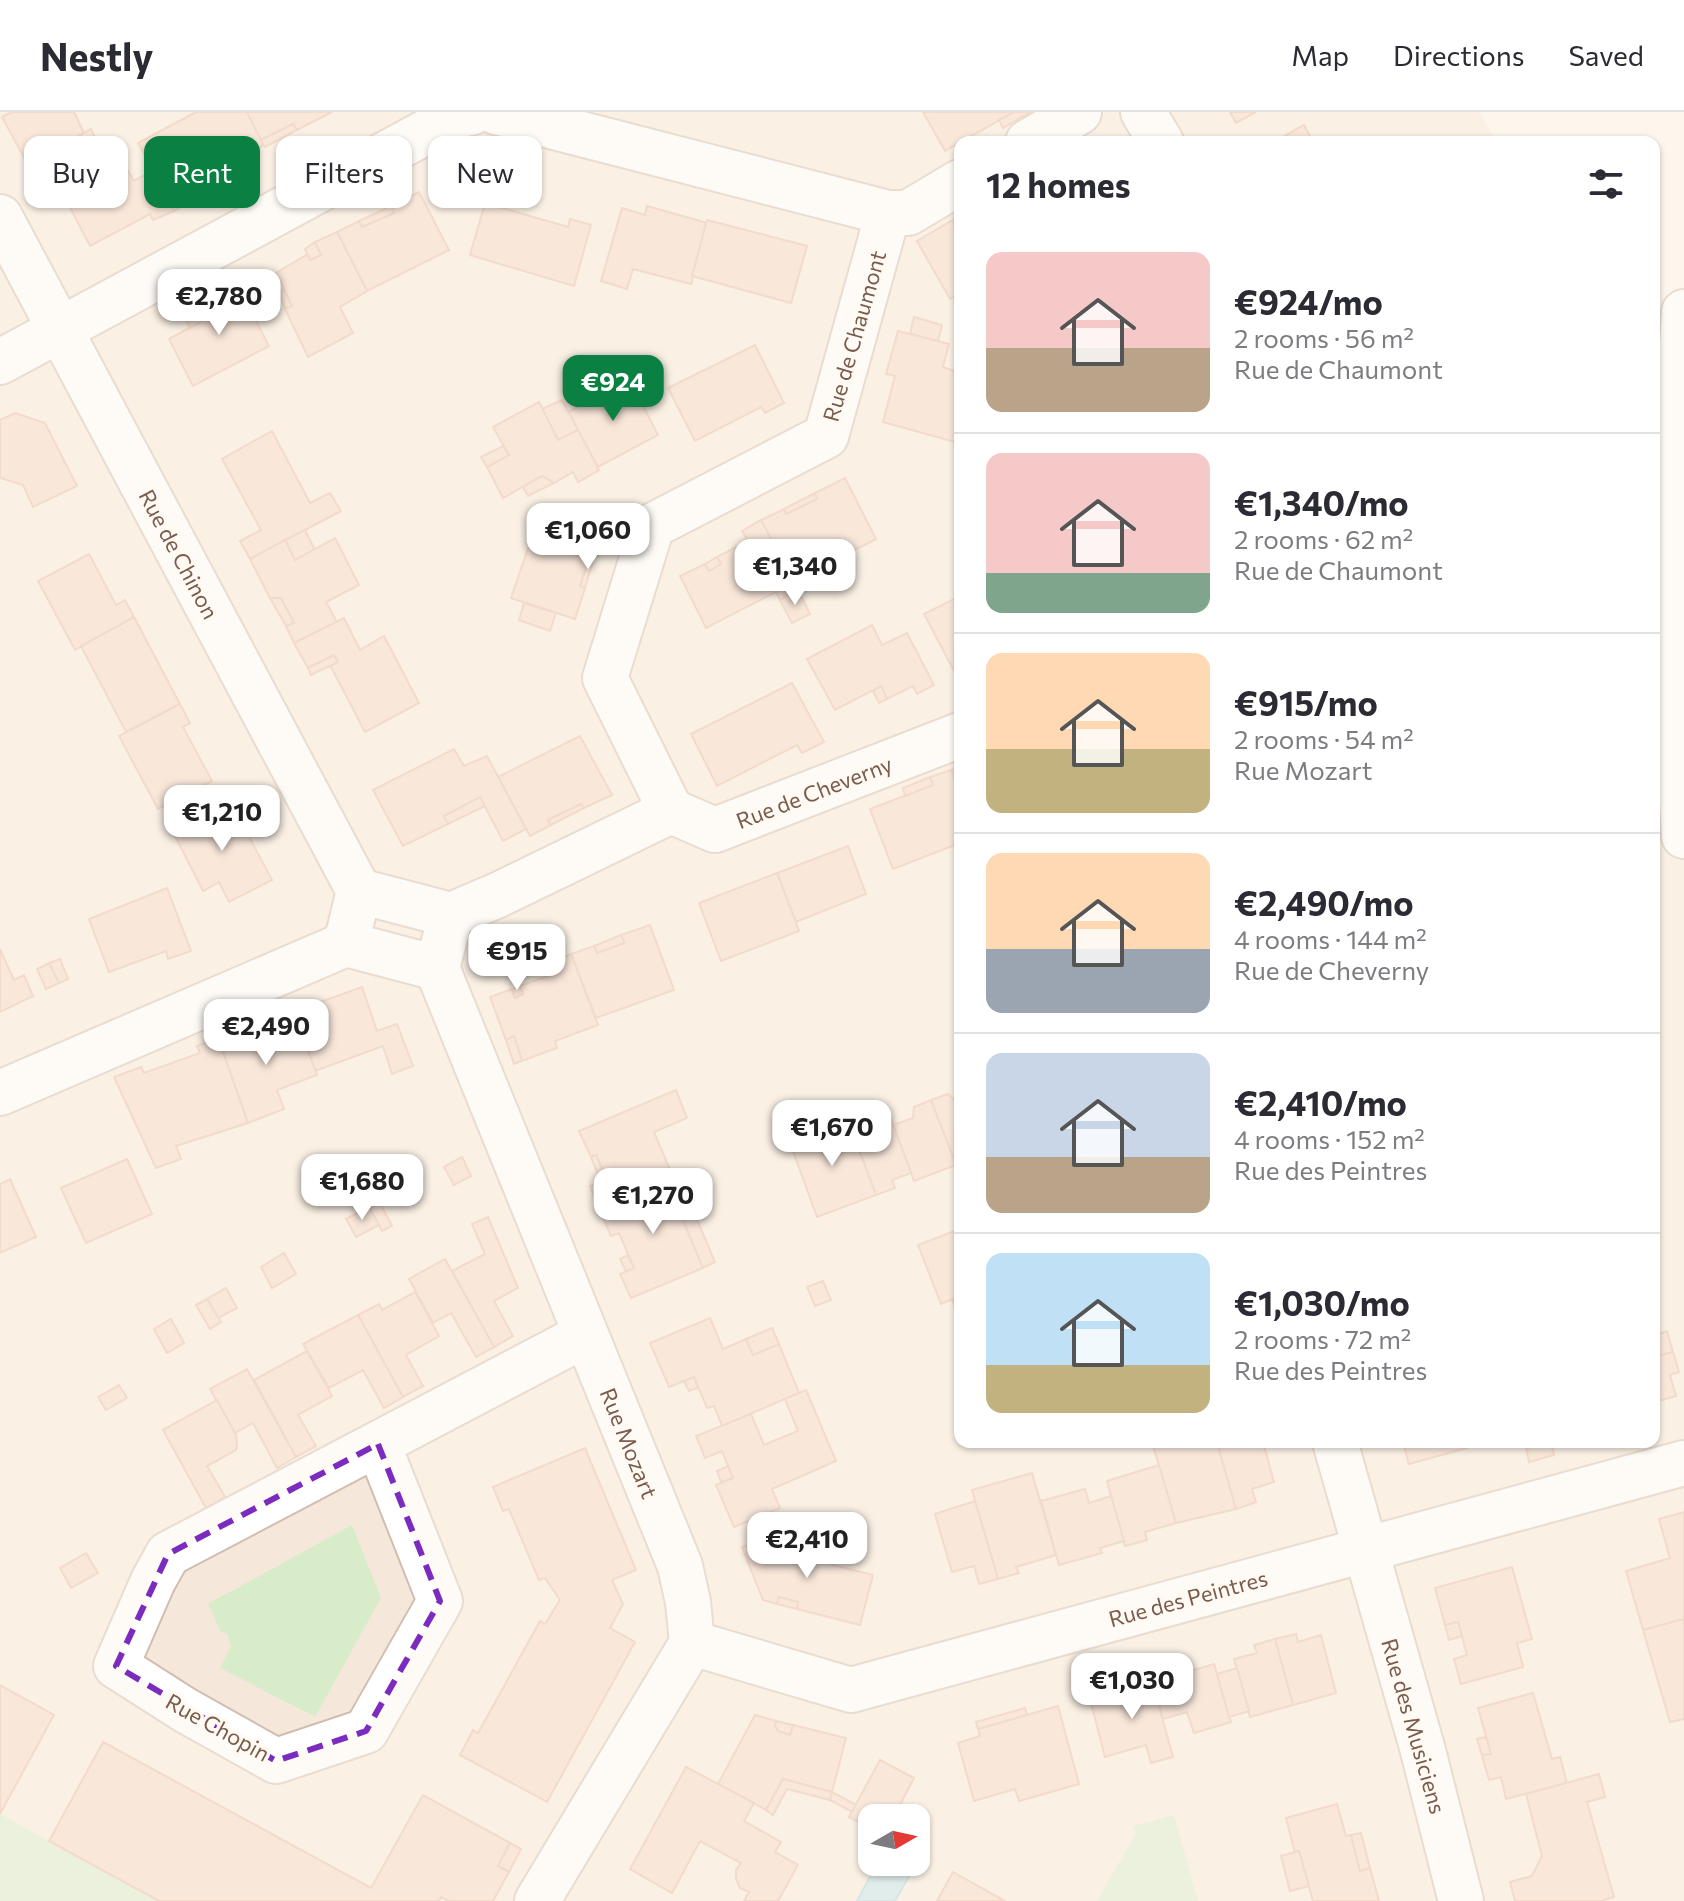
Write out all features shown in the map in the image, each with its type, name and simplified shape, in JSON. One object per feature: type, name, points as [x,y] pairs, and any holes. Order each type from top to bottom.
[{"type":"street","points":[[0,362],[456,116],[473,112]]},
{"type":"street","points":[[496,112],[888,213],[908,213],[954,186]]},
{"type":"street","points":[[1038,136],[1079,112]]},
{"type":"street","points":[[1143,112],[1157,136]]},
{"type":"street","name":"Rue de Chaumont","points":[[671,811],[605,678],[652,526],[826,436],[888,213]]},
{"type":"street","name":"Rue de Chinon","points":[[0,217],[359,891]]},
{"type":"street","points":[[1684,312],[1668,563],[1684,836]]},
{"type":"street","name":"Rue de Cheverny","points":[[671,811],[715,830],[954,737]]},
{"type":"street","points":[[346,944],[359,891],[451,915],[671,811]]},
{"type":"street","points":[[0,1093],[346,944],[437,968],[451,915]]},
{"type":"street","name":"Rue Mozart","points":[[437,968],[680,1566],[692,1643]]},
{"type":"street","name":"Rue Chopin","points":[[378,1444],[440,1601],[366,1731],[276,1761],[185,1710],[116,1666],[168,1554],[585,1335]]},
{"type":"street","name":"Rue des Musiciens","points":[[1337,1448],[1422,1747],[1461,1901]]},
{"type":"street","name":"Rue des Peintres","points":[[692,1643],[851,1690],[1684,1463]]},
{"type":"street","points":[[537,1901],[692,1643]]},
{"type":"highlighted area","points":[[378,1444],[440,1601],[366,1731],[276,1761],[116,1666],[168,1554]]},
{"type":"shaded area","points":[[0,112],[1479,112],[1493,136],[954,136],[954,1448],[1660,1448],[1660,600],[1684,691],[1684,1901],[0,1901]]},
{"type":"green space","points":[[352,1525],[381,1598],[315,1717],[220,1668],[231,1647],[227,1634],[221,1632],[208,1604]]},
{"type":"green space","points":[[0,1814],[159,1901],[0,1901]]},
{"type":"green space","points":[[1174,1815],[1198,1901],[1097,1901],[1135,1835],[1133,1826]]},
{"type":"water","points":[[870,1876],[909,1876],[895,1901],[857,1901]]},
{"type":"building","points":[[12,112],[74,112],[84,133],[78,136],[24,136],[24,157],[2,117]]},
{"type":"building","points":[[196,112],[247,112],[259,136],[151,136]]},
{"type":"building","points":[[247,112],[332,112],[297,130],[293,124],[261,140]]},
{"type":"building","points":[[923,112],[1014,112],[972,136],[954,136],[954,146],[945,151]]},
{"type":"building","points":[[1014,112],[1030,112],[1003,128],[999,120]]},
{"type":"building","points":[[1230,112],[1256,112],[1236,123]]},
{"type":"building","points":[[293,124],[297,130],[286,136],[276,136],[276,141],[265,147],[261,140]]},
{"type":"building","points":[[1304,125],[1310,136],[1285,136]]},
{"type":"building","points":[[91,129],[94,136],[78,136]]},
{"type":"building","points":[[144,140],[144,154],[138,143]]},
{"type":"building","points":[[128,171],[134,181],[144,175],[144,208],[172,208],[174,211],[153,220],[150,214],[90,246],[70,208],[128,208]]},
{"type":"building","points":[[419,192],[449,250],[367,291],[337,232],[359,221],[362,227],[394,213],[392,208],[412,208],[412,196]]},
{"type":"building","points":[[647,206],[707,223],[691,284],[633,269],[627,289],[601,281],[622,208],[645,215]]},
{"type":"building","points":[[387,208],[392,208],[394,213],[362,227],[359,221]]},
{"type":"building","points":[[484,208],[502,208],[568,227],[570,219],[591,225],[574,286],[470,255]]},
{"type":"building","points":[[707,220],[807,246],[791,303],[692,276]]},
{"type":"building","points":[[953,220],[954,297],[950,299],[917,241]]},
{"type":"building","points":[[337,232],[367,291],[340,307],[353,333],[308,357],[285,309],[292,306],[276,273],[308,254],[310,260],[321,255],[315,242]]},
{"type":"building","points":[[315,242],[321,255],[310,260],[305,249]]},
{"type":"building","points":[[237,284],[269,346],[193,386],[169,339],[206,319],[197,305]]},
{"type":"building","points":[[284,290],[292,306],[285,309],[279,293]]},
{"type":"building","points":[[200,310],[206,319],[190,328],[185,318]]},
{"type":"building","points":[[914,317],[942,325],[938,341],[910,334]]},
{"type":"building","points":[[898,331],[949,344],[943,367],[954,371],[954,442],[883,422],[895,376],[886,374]]},
{"type":"building","points":[[755,345],[784,403],[765,413],[761,407],[695,441],[668,388]]},
{"type":"building","points":[[630,380],[658,435],[598,467],[568,412]]},
{"type":"building","points":[[562,400],[578,430],[558,440],[542,409]]},
{"type":"building","points":[[539,402],[558,440],[578,430],[599,470],[578,482],[573,472],[554,483],[542,476],[503,498],[487,467],[509,455],[493,427]]},
{"type":"building","points":[[15,413],[45,423],[77,486],[33,507],[23,485],[0,478],[0,420]]},
{"type":"building","points":[[272,431],[310,503],[330,493],[341,511],[250,559],[240,541],[261,530],[222,459]]},
{"type":"building","points":[[503,446],[509,455],[487,467],[481,457]]},
{"type":"building","points":[[542,476],[554,483],[528,496],[523,487]]},
{"type":"building","points":[[845,478],[876,539],[793,582],[761,520],[784,509],[786,514],[817,499],[815,493]]},
{"type":"building","points":[[815,493],[817,499],[786,514],[784,509]]},
{"type":"building","points":[[541,511],[606,533],[598,556],[591,553],[580,586],[585,588],[575,619],[511,598]]},
{"type":"building","points":[[761,520],[798,590],[780,600],[776,592],[706,628],[680,576],[705,564],[709,571],[721,564],[717,557],[748,541],[742,531]]},
{"type":"building","points":[[305,530],[315,550],[295,560],[285,540]]},
{"type":"building","points":[[335,538],[359,585],[326,602],[337,622],[294,643],[286,626],[294,623],[281,598],[270,598],[250,559],[285,540],[295,560]]},
{"type":"building","points":[[591,553],[595,555],[585,588],[580,586]]},
{"type":"building","points":[[89,554],[116,605],[125,600],[134,617],[75,650],[38,581]]},
{"type":"building","points":[[717,557],[721,564],[709,571],[705,564]]},
{"type":"building","points":[[798,590],[810,614],[792,623],[780,600]]},
{"type":"building","points":[[270,598],[281,598],[294,623],[286,626]]},
{"type":"building","points":[[954,599],[953,669],[924,614]]},
{"type":"building","points":[[524,603],[556,613],[550,631],[519,620]]},
{"type":"building","points":[[134,617],[180,704],[126,732],[81,646]]},
{"type":"building","points":[[344,618],[360,650],[384,636],[419,703],[365,732],[330,665],[338,662],[334,655],[308,668],[294,643]]},
{"type":"building","points":[[872,625],[882,645],[907,633],[934,685],[917,694],[913,686],[887,699],[881,686],[835,710],[807,659]]},
{"type":"building","points":[[334,655],[338,662],[311,675],[308,668]]},
{"type":"building","points":[[792,683],[824,742],[802,753],[797,745],[717,786],[691,734]]},
{"type":"building","points":[[881,686],[887,699],[879,703],[873,691]]},
{"type":"building","points":[[180,704],[190,723],[183,727],[212,781],[158,809],[119,736]]},
{"type":"building","points":[[580,736],[612,795],[584,808],[581,804],[548,820],[551,825],[530,836],[498,777]]},
{"type":"building","points":[[454,749],[464,766],[487,756],[526,829],[503,841],[480,797],[444,816],[448,824],[403,846],[373,790]]},
{"type":"building","points":[[951,770],[954,778],[954,845],[893,869],[870,809],[933,785],[930,777]]},
{"type":"building","points":[[930,777],[933,785],[905,796],[903,788]]},
{"type":"building","points":[[480,797],[485,806],[448,824],[444,816]]},
{"type":"building","points":[[230,801],[272,880],[229,902],[219,882],[203,891],[172,830]]},
{"type":"building","points":[[581,804],[584,808],[551,825],[548,820]]},
{"type":"building","points":[[848,846],[866,894],[796,922],[777,873]]},
{"type":"building","points":[[777,873],[799,931],[721,961],[699,903]]},
{"type":"building","points":[[167,888],[191,951],[168,959],[166,951],[109,972],[89,919]]},
{"type":"building","points":[[650,925],[674,990],[596,1018],[571,954],[594,946],[597,953],[624,943],[621,935]]},
{"type":"building","points":[[621,935],[624,943],[597,953],[594,946]]},
{"type":"building","points":[[0,949],[14,980],[24,975],[33,996],[0,1012]]},
{"type":"building","points":[[571,954],[598,1025],[555,1041],[557,1048],[522,1061],[514,1036],[506,1040],[490,997],[512,989],[515,998],[523,994],[520,986],[551,975],[547,964]]},
{"type":"building","points":[[60,959],[68,979],[59,983],[49,963]]},
{"type":"building","points":[[49,963],[59,983],[46,989],[37,969]]},
{"type":"building","points":[[520,986],[523,994],[515,998],[512,989]]},
{"type":"building","points":[[362,987],[377,1031],[397,1024],[413,1066],[392,1074],[383,1046],[315,1071],[295,1011]]},
{"type":"building","points":[[297,1021],[317,1075],[277,1090],[284,1109],[248,1123],[218,1038],[239,1030],[243,1040]]},
{"type":"building","points":[[514,1036],[522,1061],[514,1064],[506,1040]]},
{"type":"building","points":[[218,1038],[248,1123],[176,1146],[181,1159],[156,1168],[114,1077],[141,1067],[144,1073],[200,1053],[197,1046]]},
{"type":"building","points":[[676,1090],[687,1118],[654,1132],[673,1177],[599,1208],[590,1186],[607,1179],[596,1155],[591,1157],[579,1131]]},
{"type":"building","points":[[948,1094],[954,1099],[954,1160],[931,1100]]},
{"type":"building","points":[[931,1100],[954,1166],[914,1181],[893,1125],[913,1118],[914,1107]]},
{"type":"building","points":[[890,1116],[911,1173],[892,1180],[895,1188],[876,1195],[852,1130]]},
{"type":"building","points":[[847,1119],[876,1195],[817,1217],[789,1140]]},
{"type":"building","points":[[596,1155],[607,1179],[601,1182],[591,1157]]},
{"type":"building","points":[[462,1157],[471,1176],[454,1185],[444,1167]]},
{"type":"building","points":[[127,1159],[152,1214],[86,1243],[61,1188]]},
{"type":"building","points":[[679,1175],[690,1203],[678,1208],[703,1268],[631,1298],[620,1274],[634,1268],[619,1233],[611,1236],[599,1208]]},
{"type":"building","points":[[10,1179],[36,1237],[0,1253],[0,1184]]},
{"type":"building","points":[[379,1201],[392,1226],[382,1231],[369,1207]]},
{"type":"building","points":[[690,1203],[715,1262],[703,1268],[678,1208]]},
{"type":"building","points":[[369,1207],[379,1225],[356,1237],[346,1219]]},
{"type":"building","points":[[488,1217],[518,1288],[494,1301],[513,1336],[494,1347],[452,1271],[485,1254],[472,1224]]},
{"type":"building","points":[[954,1231],[954,1299],[941,1304],[918,1245]]},
{"type":"building","points":[[284,1253],[296,1274],[272,1288],[261,1267]]},
{"type":"building","points":[[628,1255],[634,1268],[626,1271],[620,1259]]},
{"type":"building","points":[[445,1259],[494,1347],[476,1357],[451,1313],[433,1323],[409,1279]]},
{"type":"building","points":[[823,1281],[831,1300],[815,1306],[807,1287]]},
{"type":"building","points":[[226,1288],[237,1308],[218,1318],[207,1299]]},
{"type":"building","points":[[415,1292],[439,1336],[406,1355],[423,1386],[403,1397],[358,1315],[379,1304],[382,1310]]},
{"type":"building","points":[[207,1299],[221,1322],[210,1329],[196,1305]]},
{"type":"building","points":[[358,1315],[403,1397],[384,1408],[363,1370],[329,1388],[303,1344]]},
{"type":"building","points":[[710,1318],[723,1349],[746,1339],[753,1355],[779,1344],[799,1393],[722,1426],[714,1406],[707,1408],[694,1377],[669,1387],[650,1343]]},
{"type":"building","points":[[171,1319],[184,1343],[167,1353],[154,1329]]},
{"type":"building","points":[[772,1328],[779,1344],[753,1355],[746,1339]]},
{"type":"building","points":[[1667,1331],[1673,1352],[1660,1355],[1660,1334]]},
{"type":"building","points":[[307,1351],[332,1396],[298,1415],[316,1446],[296,1457],[254,1380]]},
{"type":"building","points":[[1673,1352],[1679,1372],[1670,1375],[1676,1396],[1660,1400],[1660,1355]]},
{"type":"building","points":[[247,1369],[296,1457],[277,1468],[253,1423],[235,1433],[210,1389]]},
{"type":"building","points":[[694,1377],[698,1388],[689,1391],[684,1381]]},
{"type":"building","points":[[119,1385],[127,1398],[106,1410],[98,1397]]},
{"type":"building","points":[[806,1390],[836,1461],[772,1489],[780,1508],[734,1527],[716,1485],[733,1478],[722,1451],[705,1458],[696,1436],[751,1414],[764,1445],[798,1431],[785,1399]]},
{"type":"building","points":[[217,1400],[236,1435],[237,1445],[236,1450],[207,1466],[225,1497],[206,1508],[163,1430]]},
{"type":"building","points":[[585,1448],[636,1570],[612,1580],[623,1604],[610,1628],[635,1642],[547,1802],[460,1755],[473,1730],[478,1733],[540,1621],[545,1624],[560,1600],[545,1578],[539,1580],[509,1509],[503,1511],[493,1487]]},
{"type":"building","points":[[1154,1448],[1219,1448],[1236,1509],[1176,1523]]},
{"type":"building","points":[[1219,1448],[1265,1448],[1274,1482],[1252,1489],[1256,1502],[1236,1509]]},
{"type":"building","points":[[1405,1448],[1467,1448],[1409,1464]]},
{"type":"building","points":[[1526,1448],[1552,1448],[1554,1455],[1529,1462]]},
{"type":"building","points":[[1159,1465],[1176,1523],[1145,1532],[1147,1540],[1125,1546],[1107,1481]]},
{"type":"building","points":[[728,1466],[733,1478],[721,1482],[717,1471]]},
{"type":"building","points":[[1032,1473],[1056,1555],[1016,1567],[1019,1573],[998,1579],[972,1490]]},
{"type":"building","points":[[1085,1489],[1089,1503],[1111,1496],[1124,1541],[1100,1548],[1102,1553],[1059,1565],[1041,1501]]},
{"type":"building","points":[[975,1501],[998,1579],[979,1584],[974,1566],[952,1572],[935,1514]]},
{"type":"building","points":[[1684,1512],[1684,1619],[1643,1630],[1626,1571],[1670,1558],[1659,1519]]},
{"type":"building","points":[[790,1528],[801,1557],[873,1575],[860,1625],[797,1609],[798,1602],[779,1597],[777,1604],[763,1600],[742,1547]]},
{"type":"building","points":[[86,1553],[98,1573],[71,1588],[60,1568]]},
{"type":"building","points":[[1512,1567],[1532,1639],[1517,1643],[1523,1667],[1461,1684],[1454,1659],[1467,1655],[1458,1622],[1445,1625],[1435,1588]]},
{"type":"building","points":[[779,1597],[798,1602],[797,1609],[777,1604]]},
{"type":"building","points":[[1684,1619],[1684,1719],[1670,1722],[1643,1630]]},
{"type":"building","points":[[1458,1622],[1462,1636],[1449,1640],[1445,1625]]},
{"type":"building","points":[[1296,1634],[1298,1642],[1321,1635],[1336,1693],[1293,1705],[1275,1639]]},
{"type":"building","points":[[1275,1639],[1293,1705],[1250,1717],[1234,1659],[1257,1653],[1254,1645]]},
{"type":"building","points":[[1189,1663],[1191,1671],[1174,1676],[1172,1668]]},
{"type":"building","points":[[1214,1664],[1231,1722],[1194,1733],[1187,1712],[1163,1719],[1150,1674],[1172,1668],[1174,1676]]},
{"type":"building","points":[[1237,1668],[1249,1711],[1229,1717],[1217,1674]]},
{"type":"building","points":[[1150,1674],[1173,1757],[1151,1763],[1146,1745],[1105,1757],[1090,1699],[1130,1688],[1128,1680]]},
{"type":"building","points":[[1128,1680],[1130,1688],[1113,1692],[1111,1685]]},
{"type":"building","points":[[0,1685],[54,1715],[0,1814]]},
{"type":"building","points":[[1533,1693],[1552,1759],[1560,1757],[1567,1783],[1506,1799],[1501,1777],[1489,1780],[1482,1755],[1491,1754],[1478,1708]]},
{"type":"building","points":[[1058,1706],[1079,1784],[1019,1801],[1015,1789],[974,1801],[958,1743],[980,1736],[978,1729]]},
{"type":"building","points":[[1025,1708],[1027,1715],[978,1729],[976,1722]]},
{"type":"building","points":[[755,1715],[776,1721],[778,1731],[790,1735],[793,1725],[846,1738],[832,1792],[783,1779],[766,1810],[718,1784]]},
{"type":"building","points":[[776,1721],[793,1725],[790,1735],[778,1731]]},
{"type":"building","points":[[1486,1737],[1491,1754],[1482,1755],[1477,1739]]},
{"type":"building","points":[[103,1742],[371,1888],[423,1795],[510,1843],[498,1866],[509,1872],[493,1901],[449,1901],[441,1897],[439,1901],[159,1901],[49,1841]]},
{"type":"building","points":[[880,1760],[914,1778],[900,1804],[858,1804],[858,1822],[849,1817]]},
{"type":"building","points":[[686,1767],[754,1803],[744,1821],[781,1842],[775,1852],[798,1865],[778,1901],[744,1901],[749,1892],[740,1888],[736,1879],[736,1870],[741,1863],[700,1841],[672,1893],[630,1869]]},
{"type":"building","points":[[1599,1774],[1605,1797],[1587,1802],[1614,1897],[1601,1901],[1515,1901],[1510,1882],[1532,1876],[1542,1856],[1526,1794]]},
{"type":"building","points":[[783,1779],[832,1792],[830,1800],[787,1789],[773,1815],[766,1810]]},
{"type":"building","points":[[832,1792],[856,1805],[852,1812],[830,1800]]},
{"type":"building","points":[[1337,1804],[1346,1836],[1351,1835],[1360,1871],[1370,1868],[1379,1901],[1313,1901],[1286,1818]]},
{"type":"building","points":[[1361,1833],[1370,1868],[1360,1871],[1351,1835]]},
{"type":"building","points":[[510,1843],[521,1849],[509,1872],[498,1866]]},
{"type":"building","points":[[1299,1851],[1309,1886],[1290,1891],[1281,1856]]},
{"type":"building","points":[[953,1872],[1005,1901],[937,1901]]}]
